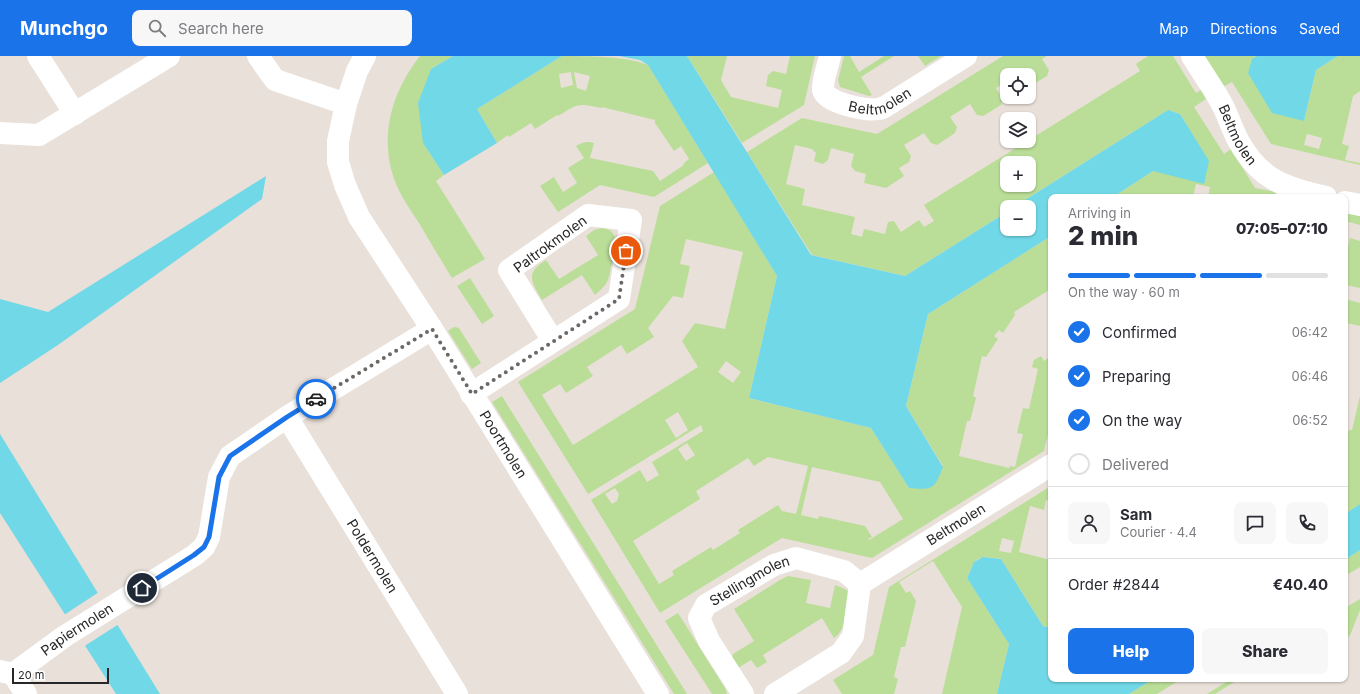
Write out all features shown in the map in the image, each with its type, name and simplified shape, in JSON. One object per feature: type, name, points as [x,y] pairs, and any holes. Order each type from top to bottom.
[{"type":"street","points":[[38,56],[75,114]]},
{"type":"street","points":[[0,133],[39,135],[169,56]]},
{"type":"street","points":[[258,56],[275,80],[346,104]]},
{"type":"street","name":"Poortmolen","points":[[365,56],[357,71],[346,104],[338,142],[338,162],[345,185],[359,217],[432,329],[658,694]]},
{"type":"street","name":"Beltmolen","points":[[830,56],[823,86],[825,93],[832,100],[840,104],[874,110],[886,106],[966,56]]},
{"type":"street","name":"Beltmolen","points":[[1192,56],[1224,107],[1239,142],[1252,162],[1272,180],[1303,194]]},
{"type":"street","points":[[1348,203],[1360,205]]},
{"type":"street","name":"Paltrokmolen","points":[[472,394],[619,299],[631,220],[588,215],[510,270],[553,341]]},
{"type":"street","name":"Papiermolen","points":[[26,694],[6,673],[194,555],[204,547],[209,537],[219,477],[230,456],[287,417],[432,329]]},
{"type":"street","name":"Poldermolen","points":[[287,417],[457,694]]},
{"type":"street","name":"Beltmolen","points":[[860,584],[1048,467]]},
{"type":"street","name":"Stellingmolen","points":[[743,694],[709,640],[699,618],[706,605],[774,565],[796,558],[844,571],[860,584]]},
{"type":"street","points":[[775,694],[841,653],[853,636],[860,584]]},
{"type":"green space","points":[[420,56],[453,56],[431,69],[423,143],[444,175],[436,181],[485,259],[452,278],[398,189],[391,167],[388,150],[390,117],[395,101],[401,85]]},
{"type":"green space","points":[[562,56],[606,57],[639,62],[648,65],[708,163],[654,197],[600,185],[558,212],[540,186],[554,177],[563,192],[577,183],[568,168],[584,158],[576,146],[587,142],[594,143],[590,158],[653,171],[660,181],[684,165],[683,164],[689,159],[681,146],[674,151],[655,123],[655,120],[602,107],[588,105],[575,106],[535,129],[531,123],[509,137],[508,135],[497,143],[477,109]],"holes":[[[571,72],[573,85],[561,88],[559,74]],[[574,72],[590,76],[586,91],[577,88]]]},
{"type":"green space","points":[[687,56],[727,56],[721,80],[731,97],[778,108],[782,90],[766,86],[768,75],[773,71],[786,74],[790,56],[815,56],[804,105],[742,143]]},
{"type":"green space","points":[[844,56],[850,56],[859,72],[884,56],[894,56],[861,77],[872,95],[869,96],[840,87],[838,80]]},
{"type":"green space","points":[[918,56],[941,56],[925,66]]},
{"type":"green space","points":[[1003,56],[1047,56],[1042,59],[1049,70],[1047,76],[1036,83],[1036,68],[1000,68],[1000,85],[996,88],[1000,94],[1001,105],[983,116],[977,115],[970,104],[950,117],[957,127],[955,133],[937,145],[931,143],[924,133],[904,145],[911,156],[909,162],[899,168],[904,176],[886,188],[864,183],[866,174],[855,171],[851,166],[854,154],[831,148],[828,160],[823,164],[814,161],[816,153],[812,149],[795,145],[786,184],[805,189],[802,205],[855,217],[851,234],[862,237],[864,229],[885,234],[888,222],[894,221],[901,232],[919,220],[924,227],[934,221],[924,205],[1000,158],[1000,192],[1036,192],[1036,156],[1003,156],[1016,148],[1036,148],[1036,136],[1140,71],[1136,64],[1148,56],[1173,56],[1196,93],[1204,88],[1209,97],[1194,107],[1224,154],[1231,149],[1255,188],[1276,192],[1276,194],[1209,194],[1210,187],[1196,184],[1194,194],[1118,194],[1153,171],[1185,122],[1180,114],[1168,110],[1025,200],[1000,200],[1000,216],[905,276],[812,255],[747,152],[802,118],[877,134]]},
{"type":"green space","points":[[1205,56],[1257,56],[1252,59],[1304,121],[1316,70],[1338,56],[1360,56],[1360,91],[1353,96],[1342,144],[1349,146],[1345,160],[1360,163],[1360,165],[1271,144],[1232,82],[1223,87]],"holes":[[[1307,134],[1322,138],[1319,149],[1304,145]]]},
{"type":"green space","points":[[714,172],[777,276],[749,398],[871,428],[909,488],[943,466],[906,406],[928,314],[1048,238],[1048,291],[1014,312],[1015,315],[1003,333],[999,330],[994,336],[998,339],[986,357],[982,356],[973,396],[976,398],[970,421],[967,421],[959,456],[1009,468],[1010,466],[1015,467],[1023,434],[1017,433],[1023,408],[1029,409],[1038,369],[1032,367],[1034,360],[1041,356],[1044,361],[1048,358],[1048,434],[1044,451],[872,558],[782,538],[660,613],[591,500],[640,470],[647,482],[659,475],[652,462],[703,431],[701,425],[588,494],[518,382],[635,309],[660,206]],"holes":[[[686,239],[743,252],[725,329],[695,323],[682,341],[698,367],[573,445],[542,395],[560,384],[566,393],[593,376],[587,367],[621,345],[627,354],[654,337],[648,328],[673,296],[683,298],[690,266],[680,264]],[[726,361],[741,372],[733,383],[718,372]],[[678,412],[688,430],[676,438],[665,420]],[[687,443],[695,455],[686,461],[678,449]],[[768,457],[808,466],[796,514],[782,511],[778,505],[738,530],[740,533],[713,550],[711,547],[672,571],[674,575],[659,584],[633,541],[700,499],[696,491],[748,458],[754,466]],[[812,467],[880,482],[903,519],[869,540],[868,539],[872,537],[865,526],[819,516],[818,519],[801,515]],[[615,488],[619,494],[617,501],[612,504],[605,494]]]},
{"type":"green space","points":[[1348,208],[1360,210],[1360,225],[1348,222]]},
{"type":"green space","points":[[601,228],[608,229],[612,232],[616,241],[609,276],[605,285],[595,295],[582,275],[542,300],[535,288],[532,278],[535,269],[546,260],[559,279],[598,255],[586,236],[594,230]]},
{"type":"green space","points":[[1350,238],[1360,241],[1360,288],[1348,286],[1348,247]]},
{"type":"green space","points":[[470,278],[494,316],[482,324],[457,286]]},
{"type":"green space","points":[[1348,300],[1360,303],[1360,326],[1348,323]]},
{"type":"green space","points":[[454,327],[459,328],[481,363],[472,369],[448,331]]},
{"type":"green space","points":[[502,396],[687,694],[674,694],[492,402]]},
{"type":"green space","points":[[1360,396],[1360,504],[1348,512],[1348,432],[1352,430]]},
{"type":"green space","points":[[1048,488],[1048,500],[1046,500],[1044,510],[1030,506],[1019,552],[1048,559],[1048,627],[1043,626],[1001,559],[978,559],[973,565],[967,578],[1009,644],[997,694],[942,694],[962,607],[933,561],[899,582],[906,593],[910,591],[916,601],[905,647],[901,647],[894,677],[898,679],[894,694],[842,694],[833,680],[873,655],[889,587]],"holes":[[[1002,538],[1014,541],[1011,553],[999,551]]]},
{"type":"green space","points":[[1360,550],[1360,567],[1348,574],[1348,558]]},
{"type":"green space","points":[[788,576],[811,580],[806,603],[830,608],[835,585],[849,592],[846,617],[842,629],[834,638],[822,618],[763,655],[767,662],[757,668],[751,660],[738,668],[732,658],[733,654],[754,641],[734,609]]},
{"type":"green space","points":[[1360,599],[1360,610],[1348,638],[1348,606]]},
{"type":"green space","points":[[678,613],[725,688],[727,694],[712,694],[665,621]]},
{"type":"green space","points":[[1148,682],[1176,682],[1157,694],[1129,694]]},
{"type":"green space","points":[[1226,682],[1234,682],[1215,694],[1207,694]]},
{"type":"water","points":[[453,56],[562,56],[477,109],[497,143],[444,175],[423,143],[418,103],[431,69]]},
{"type":"water","points":[[619,56],[687,56],[811,255],[905,276],[1000,216],[1000,236],[1036,236],[1036,200],[1025,200],[1168,110],[1180,114],[1209,161],[1204,184],[1153,171],[1118,194],[1048,194],[1048,238],[928,314],[906,406],[943,467],[935,484],[932,486],[924,489],[909,488],[871,428],[749,398],[777,276],[648,65],[640,60]]},
{"type":"water","points":[[1257,56],[1338,56],[1316,70],[1304,121],[1272,113],[1248,73],[1252,59]]},
{"type":"water","points":[[266,176],[262,199],[58,345],[0,383],[0,299],[48,312]]},
{"type":"water","points":[[0,434],[160,694],[116,694],[0,513]]},
{"type":"water","points":[[1360,504],[1360,550],[1348,558],[1348,512]]},
{"type":"water","points":[[983,557],[1001,559],[1043,626],[1048,627],[1048,682],[1148,682],[1129,694],[997,694],[1009,644],[967,578],[974,562]]},
{"type":"pier","points":[[99,592],[119,624],[83,647],[64,615]]},
{"type":"way so far","points":[[316,399],[432,329],[472,394],[619,299],[626,251]]},
{"type":"route","points":[[142,588],[204,547],[209,537],[219,477],[230,456],[316,399]]}]
